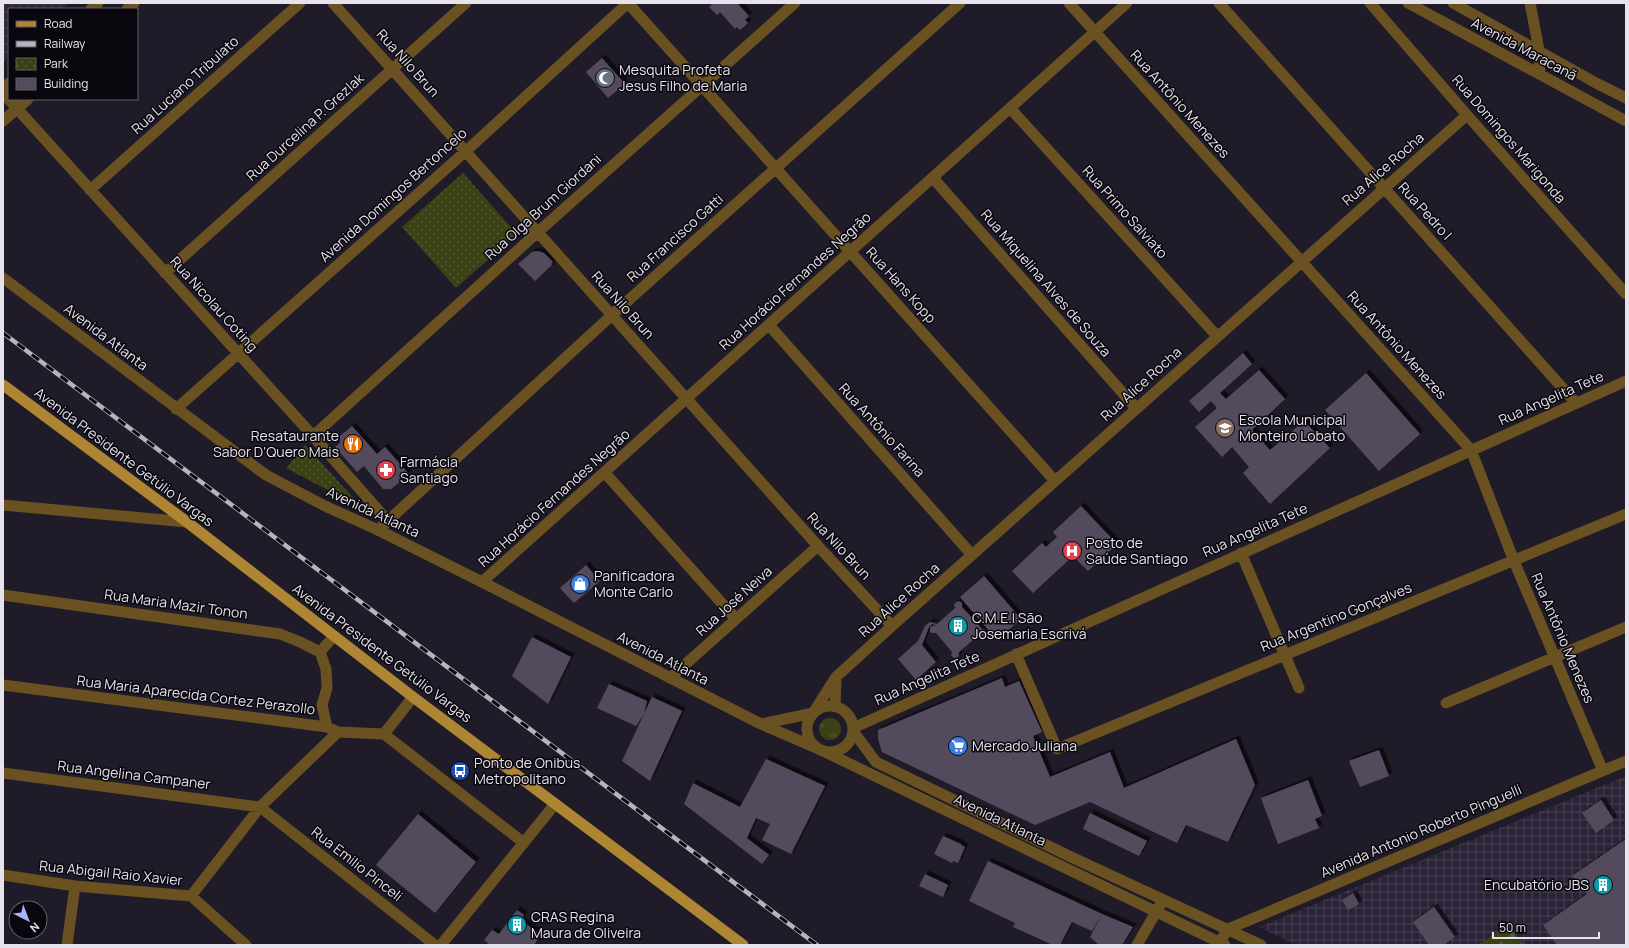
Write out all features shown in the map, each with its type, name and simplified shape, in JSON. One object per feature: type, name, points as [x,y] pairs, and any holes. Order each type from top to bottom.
[{"type":"main road","name":"Avenida Presidente Getúlio Vargas","points":[[3,385],[187,522],[413,698],[743,945]]},
{"type":"street","name":"Rua Luciano Tribulato","points":[[90,190],[300,3]]},
{"type":"street","name":"Rua Nilo Brun","points":[[333,3],[818,546],[892,626]]},
{"type":"street","name":"Rua Durcelina P. Grezlak","points":[[165,273],[466,3]]},
{"type":"street","name":"Rua Hans Kopp","points":[[628,3],[1055,481]]},
{"type":"street","name":"Avenida Domingos Bertoncelo","points":[[176,408],[466,151],[628,3]]},
{"type":"street","name":"Rua Olga Brum Giordani","points":[[313,436],[538,232],[795,3]]},
{"type":"street","name":"Rua Francisco Gatti","points":[[378,530],[387,520],[612,315],[960,3]]},
{"type":"street","name":"Rua Antônio Menezes","points":[[1069,3],[1471,450],[1514,561],[1603,771]]},
{"type":"street","name":"Rua Horácio Fernandes Negrão","points":[[482,582],[605,473],[850,250],[933,178],[1127,3]]},
{"type":"street","name":"Rua Pedro I","points":[[1219,3],[1576,403]]},
{"type":"street","name":"Rua Domingos Marigonda","points":[[1370,3],[1626,294]]},
{"type":"street","name":"Avenida Maracanã","points":[[1408,3],[1626,122]]},
{"type":"street","name":"Avenida Maracanã","points":[[1453,3],[1596,83],[1626,98]]},
{"type":"street","points":[[1530,3],[1539,50],[1540,74]]},
{"type":"street","name":"Rua Nicolau Coting","points":[[9,100],[387,520]]},
{"type":"street","points":[[3,121],[27,100]]},
{"type":"street","name":"Rua Primo Salviato","points":[[1010,108],[1217,336]]},
{"type":"street","name":"Rua Alice Rocha","points":[[813,713],[836,677],[1301,261],[1467,115]]},
{"type":"street","name":"Rua Miquelina Alves de Souza","points":[[933,178],[1136,408]]},
{"type":"street","name":"Avenida Atlanta","points":[[3,278],[266,474],[326,507],[378,530],[761,724],[821,750],[1222,944]]},
{"type":"street","name":"Rua Antônio Farina","points":[[769,325],[972,555]]},
{"type":"street","name":"Rua Angelita Tete","points":[[853,729],[1016,654],[1626,381]]},
{"type":"street","points":[[605,473],[736,619]]},
{"type":"street","points":[[3,505],[187,522]]},
{"type":"street","name":"Rua Argentino Gonçalves","points":[[1016,654],[1057,749],[1626,514]]},
{"type":"street","name":"Rua José Neiva","points":[[670,678],[818,546]]},
{"type":"street","points":[[1241,553],[1300,688]]},
{"type":"street","name":"Rua Maria Mazir Tonon","points":[[3,595],[273,633],[300,642],[320,652]]},
{"type":"street","points":[[1446,703],[1626,627]]},
{"type":"street","points":[[327,727],[322,705],[327,688],[326,669],[320,652],[334,636]]},
{"type":"street","points":[[835,706],[836,677]]},
{"type":"street","name":"Rua Maria Aparecida Cortez Perazollo","points":[[3,685],[327,727],[338,732],[384,734]]},
{"type":"street","points":[[413,698],[384,734],[524,843]]},
{"type":"street","points":[[827,706],[835,706],[848,714],[852,720],[853,729],[847,744],[842,749],[828,752],[814,746],[807,734],[809,719],[813,713],[819,708],[827,706]]},
{"type":"street","points":[[761,724],[813,713]]},
{"type":"street","name":"Avenida Atlanta","points":[[853,729],[876,762],[1071,857],[1261,945]]},
{"type":"street","points":[[191,896],[260,807],[338,732]]},
{"type":"street","name":"Avenida Antonio Roberto Pinguelli","points":[[1228,929],[1626,761]]},
{"type":"street","name":"Rua Angelina Campaner","points":[[3,774],[260,807]]},
{"type":"street","points":[[441,945],[555,804]]},
{"type":"street","name":"Rua Emilio Pinceli","points":[[260,807],[435,945]]},
{"type":"street","points":[[1065,869],[1071,857]]},
{"type":"street","name":"Rua Abigail Raio Xavier","points":[[3,875],[75,886],[191,896],[246,945]]},
{"type":"street","points":[[68,945],[75,886]]},
{"type":"street","points":[[1137,945],[1163,900]]},
{"type":"street","points":[[1222,944],[1228,929]]},
{"type":"shaded area","points":[[3,3],[69,3],[63,8],[8,8],[8,58],[3,62]]},
{"type":"shaded area","points":[[1626,776],[1626,945],[1296,945],[1259,927]]},
{"type":"green space","points":[[463,173],[517,234],[456,288],[402,227]]},
{"type":"green space","points":[[305,445],[358,503],[356,505],[286,468]]},
{"type":"green space","points":[[830,718],[834,719],[840,725],[840,733],[834,739],[830,740],[826,739],[820,733],[819,729],[820,725],[826,719]]},
{"type":"green space","points":[[1505,927],[1511,927],[1524,945],[1478,945]]},
{"type":"building","points":[[713,3],[737,3],[749,16],[745,20],[748,23],[740,30],[737,27],[735,29],[720,12],[717,15],[709,7]]},
{"type":"building","name":"Mesquita Profeta Jesus Filho de Maria","points":[[602,58],[625,84],[608,98],[586,72]]},
{"type":"building","points":[[538,251],[544,253],[553,262],[551,264],[552,265],[535,281],[518,264],[532,252]]},
{"type":"building","name":"Escola Municipal Monteiro Lobato","points":[[1243,353],[1252,364],[1220,393],[1226,399],[1259,370],[1285,399],[1252,430],[1270,450],[1304,421],[1330,448],[1270,504],[1243,473],[1249,467],[1232,447],[1222,457],[1195,427],[1217,408],[1211,401],[1199,412],[1189,401]]},
{"type":"building","points":[[1366,373],[1420,434],[1379,471],[1325,410]]},
{"type":"building","points":[[352,426],[377,454],[385,447],[409,474],[391,489],[383,489],[364,466],[357,472],[335,447],[340,443],[340,436]]},
{"type":"building","name":"Posto de Saúde Santiago","points":[[1081,506],[1117,544],[1088,571],[1073,556],[1033,593],[1012,571],[1042,543],[1046,547],[1057,537],[1053,532]]},
{"type":"building","name":"Panificadora Monte Carlo","points":[[586,565],[600,581],[574,603],[560,588]]},
{"type":"building","points":[[984,576],[1021,619],[997,640],[960,597]]},
{"type":"building","points":[[959,601],[962,603],[962,607],[981,628],[985,630],[986,634],[983,636],[979,635],[959,652],[958,658],[954,658],[951,655],[952,652],[936,633],[930,632],[930,627],[936,625],[932,624],[929,627],[922,645],[936,662],[916,680],[898,659],[918,641],[925,626],[930,622],[937,624],[955,608],[955,603]]},
{"type":"building","points":[[532,637],[571,657],[548,704],[512,676]]},
{"type":"building","name":"Mercado Juliana","points":[[1002,678],[1005,687],[1019,681],[1042,732],[1033,736],[1050,777],[1110,752],[1124,788],[1236,739],[1255,785],[1228,842],[1186,825],[1177,843],[1090,802],[1035,825],[882,752],[878,739],[878,730]]},
{"type":"building","points":[[609,684],[647,701],[644,714],[636,726],[597,708]]},
{"type":"building","points":[[652,697],[682,711],[650,781],[622,761]]},
{"type":"building","points":[[1379,750],[1389,776],[1360,787],[1349,761]]},
{"type":"building","points":[[766,759],[825,786],[791,854],[762,840],[770,824],[756,818],[747,838],[769,855],[762,864],[684,804],[693,783],[740,807]]},
{"type":"building","points":[[1308,780],[1322,816],[1315,819],[1319,828],[1278,844],[1261,798]]},
{"type":"building","points":[[1601,800],[1614,820],[1596,833],[1582,813]]},
{"type":"building","points":[[1090,813],[1147,841],[1139,856],[1083,829]]},
{"type":"building","points":[[418,814],[476,862],[435,913],[376,865]]},
{"type":"building","points":[[943,836],[965,847],[958,863],[953,861],[952,863],[934,854]]},
{"type":"building","name":"Encubatório JBS","points":[[1626,839],[1626,945],[1557,945],[1543,925],[1587,894],[1572,876]]},
{"type":"building","points":[[988,861],[1102,914],[1092,931],[1072,922],[1060,945],[1053,945],[1013,927],[1015,923],[969,901]]},
{"type":"building","points":[[925,874],[948,885],[943,897],[919,886]]},
{"type":"building","points":[[1353,893],[1359,904],[1348,910],[1342,900]]},
{"type":"building","points":[[1434,907],[1455,937],[1446,943],[1447,945],[1429,945],[1413,922]]},
{"type":"building","name":"CRAS Regina Maura de Oliveira","points":[[517,910],[524,915],[521,920],[541,935],[534,945],[490,945],[484,940],[492,930],[499,934]]},
{"type":"building","points":[[1102,914],[1133,927],[1122,945],[1099,945],[1090,937]]},
{"type":"railway","points":[[3,333],[817,945]]},
{"type":"place","name":"Mesquita Profeta Jesus Filho de Maria","points":[[605,78]]},
{"type":"place","name":"Escola Municipal Monteiro Lobato","points":[[1225,428]]},
{"type":"place","name":"Resataurante Sabor D'Quero Mais","points":[[353,444]]},
{"type":"place","name":"Farmácia Santiago","points":[[386,470]]},
{"type":"place","name":"Posto de Saúde Santiago","points":[[1072,551]]},
{"type":"place","name":"Panificadora Monte Carlo","points":[[580,584]]},
{"type":"place","name":"C.M.E.I São Josemaria Escrivá","points":[[958,626]]},
{"type":"place","name":"Mercado Juliana","points":[[958,746]]},
{"type":"place","name":"Ponto de Onibus Metropolitano","points":[[460,771]]},
{"type":"place","name":"Encubatório JBS","points":[[1603,885]]},
{"type":"place","name":"CRAS Regina Maura de Oliveira","points":[[517,925]]}]
